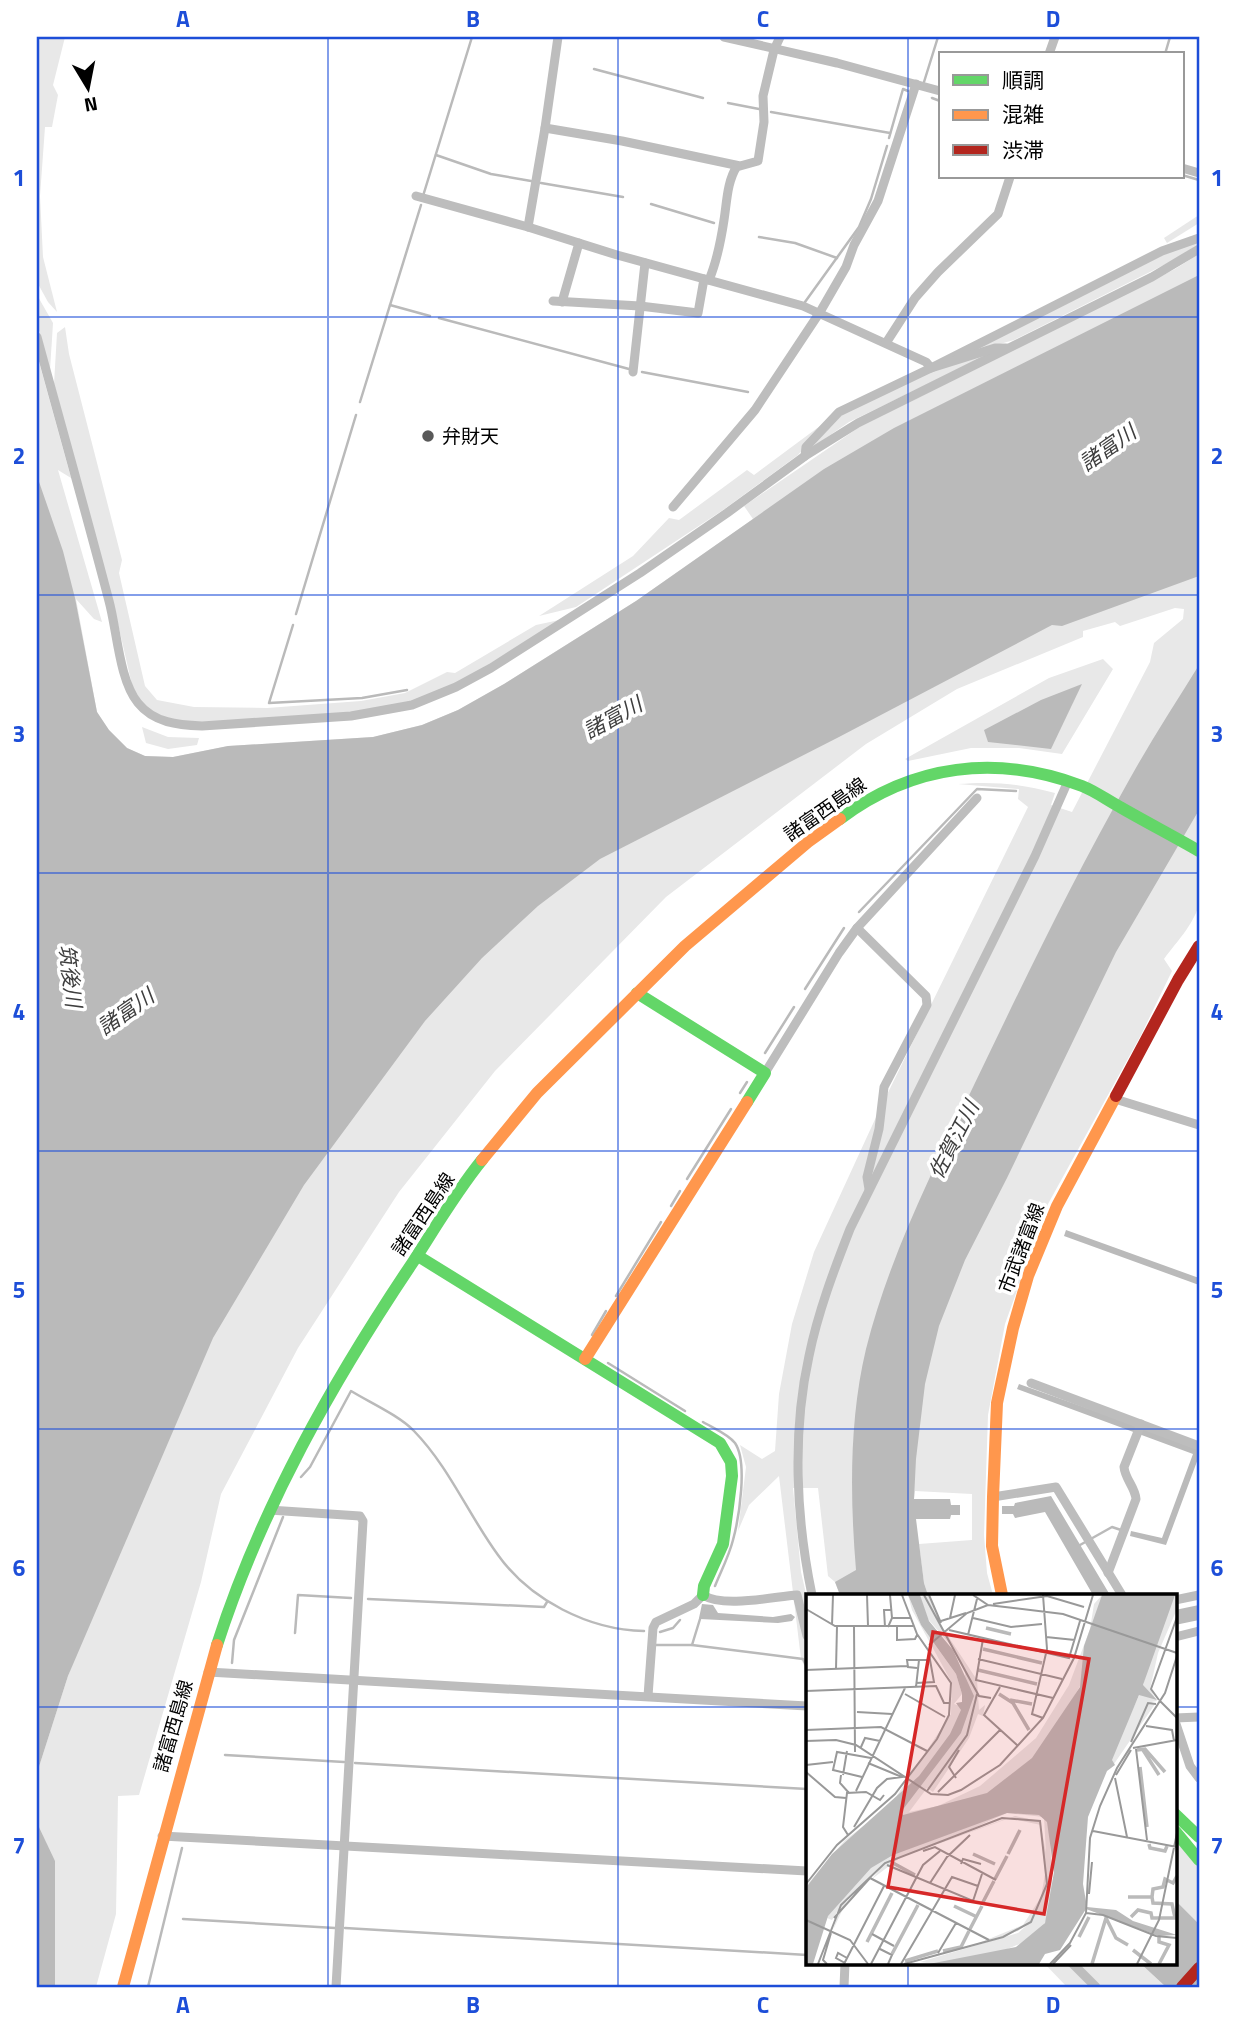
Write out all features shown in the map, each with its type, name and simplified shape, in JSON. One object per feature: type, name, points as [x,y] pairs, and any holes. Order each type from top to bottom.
[{"type":"main road","name":"諸富西島線","points":[[123,1987],[208,1672],[233,1594],[269,1510],[335,1385],[378,1314],[475,1169],[537,1093],[685,946],[807,842],[850,811],[898,785],[941,772],[986,766],[1033,771],[1084,787],[1199,851]]},
{"type":"main road","name":"市武諸富線","points":[[1002,1594],[992,1546],[997,1403],[1013,1328],[1028,1276],[1058,1206],[1178,980],[1199,946]]},
{"type":"main road","points":[[586,1359],[765,1073],[637,993]]},
{"type":"main road","points":[[418,1256],[720,1443],[726,1451],[732,1476],[723,1544],[704,1586],[703,1595]]},
{"type":"main road","points":[[1176,1815],[1199,1837]]},
{"type":"main road","points":[[1176,1832],[1199,1860]]},
{"type":"main road","points":[[1182,1987],[1199,1968]]},
{"type":"street","points":[[527,227],[558,37]]},
{"type":"street","points":[[724,37],[939,91]]},
{"type":"street","points":[[545,128],[622,141],[737,166],[758,162],[764,122],[764,96],[774,50],[780,37]]},
{"type":"street","points":[[673,507],[755,410],[820,312],[846,267],[854,245],[878,201],[916,84]]},
{"type":"street","points":[[579,243],[557,301],[698,313],[707,279],[715,266],[731,176],[737,166]]},
{"type":"street","points":[[886,343],[915,298],[937,272],[998,214],[1010,178]]},
{"type":"street","points":[[416,196],[820,312],[926,362],[931,368]]},
{"type":"street","points":[[931,368],[942,360],[1162,251],[1199,237]]},
{"type":"street","points":[[37,337],[110,602],[128,684],[146,711],[168,722],[182,725],[351,716],[386,711],[433,697],[491,667],[640,573],[805,456],[858,423],[1152,277],[1199,249]]},
{"type":"street","points":[[633,372],[645,263]]},
{"type":"street","points":[[805,456],[806,447],[839,412],[931,368],[995,348],[1012,347]]},
{"type":"street","points":[[812,1594],[799,1491],[799,1423],[808,1356],[831,1278],[850,1229],[1035,856],[1068,781]]},
{"type":"street","points":[[765,1073],[857,928],[978,798]]},
{"type":"street","points":[[857,928],[926,996],[927,1005],[884,1087],[879,1129],[867,1177],[870,1191]]},
{"type":"street","points":[[1115,1099],[1199,1125]]},
{"type":"street","points":[[1031,1384],[1139,1428],[1196,1445]]},
{"type":"street","points":[[1108,1573],[1136,1499],[1136,1491],[1124,1467],[1139,1428]]},
{"type":"street","points":[[993,1497],[1056,1487],[1121,1594]]},
{"type":"street","points":[[269,1510],[362,1518],[346,1846],[336,1987]]},
{"type":"street","points":[[648,1696],[653,1628],[656,1622],[694,1604],[703,1595],[711,1600],[733,1601],[797,1595],[806,1632]]},
{"type":"street","points":[[1176,1600],[1199,1595]]},
{"type":"street","points":[[1176,1637],[1199,1631]]},
{"type":"street","points":[[208,1672],[806,1706]]},
{"type":"street","points":[[1176,1719],[1199,1717]]},
{"type":"street","points":[[1176,1722],[1190,1766],[1199,1777]]},
{"type":"street","points":[[162,1836],[806,1871]]},
{"type":"street","points":[[844,1987],[845,1965]]},
{"type":"street","points":[[1074,1965],[1096,1987]]},
{"type":"shaded area","points":[[40,37],[65,37],[53,85],[58,95],[52,127],[45,127],[40,196],[43,257],[57,312],[37,282],[37,51]]},
{"type":"shaded area","points":[[1199,215],[1199,223],[1167,243],[1164,238]]},
{"type":"shaded area","points":[[1199,240],[1199,244],[1174,260],[1014,340],[957,356],[1167,253]]},
{"type":"shaded area","points":[[1199,254],[1199,283],[430,735],[182,762],[131,758],[84,708],[37,494],[37,355],[71,478],[58,470],[102,622],[94,619],[76,599],[97,712],[109,730],[127,748],[145,756],[173,757],[228,746],[373,737],[422,725],[458,710],[636,601],[753,519],[744,506],[858,428],[1175,269]]},
{"type":"shaded area","points":[[37,295],[53,323],[50,370],[37,323]]},
{"type":"shaded area","points":[[65,327],[69,354],[122,560],[119,573],[145,686],[157,700],[194,707],[267,708],[361,701],[405,693],[447,672],[455,673],[536,625],[564,619],[451,687],[407,704],[354,714],[200,724],[170,721],[155,714],[142,703],[132,685],[113,602],[54,384],[57,333]]},
{"type":"shaded area","points":[[996,351],[849,422],[810,449],[845,412],[943,366]]},
{"type":"shaded area","points":[[828,420],[798,455],[723,510],[576,607],[539,616],[633,556],[669,518],[679,520],[747,470],[754,475]]},
{"type":"shaded area","points":[[1199,569],[1199,678],[1042,967],[863,1563],[841,1594],[835,1582],[828,1576],[818,1488],[793,1488],[801,1572],[806,1594],[806,1669],[801,1659],[779,1476],[749,1505],[738,1531],[746,1467],[740,1445],[762,1459],[775,1451],[779,1394],[792,1324],[814,1252],[877,1115],[1028,807],[1018,799],[1019,789],[958,784],[996,783],[1043,790],[1055,793],[1051,805],[1072,812],[1150,662],[1154,643],[1183,619],[1184,609],[1175,608],[1120,626],[1115,622],[1083,631],[1083,637],[957,689],[866,744],[666,897],[495,1071],[399,1192],[298,1348],[221,1494],[201,1582],[139,1795],[118,1796],[116,1914],[96,1987],[37,1987],[37,1773],[68,1676],[219,1275],[445,986],[596,851],[1037,626]]},
{"type":"shaded area","points":[[1103,659],[1113,669],[1062,754],[1019,748],[971,748],[908,761],[905,759],[1049,678]]},
{"type":"shaded area","points":[[142,727],[168,737],[199,738],[197,745],[168,749],[146,743]]},
{"type":"shaded area","points":[[1199,790],[1197,884],[1200,894],[1196,914],[1164,959],[1172,971],[1141,1035],[1048,1204],[1005,1324],[988,1415],[984,1535],[987,1573],[993,1594],[928,1594],[924,1583],[919,1544],[972,1540],[972,1494],[915,1491],[914,1499],[912,1389],[933,1295]]},
{"type":"shaded area","points":[[1176,1840],[1199,1868],[1199,1924],[1176,1901]]},
{"type":"shaded area","points":[[1046,1965],[1142,1965],[1166,1987],[1067,1987]]},
{"type":"water","points":[[1199,275],[1199,576],[1062,626],[1052,625],[600,859],[538,906],[482,958],[425,1021],[304,1185],[213,1338],[68,1676],[37,1773],[37,476],[63,551],[75,598],[97,712],[109,730],[127,748],[145,756],[173,757],[228,746],[373,737],[422,725],[458,710],[636,601],[824,469],[894,428]]},
{"type":"water","name":"佐賀江川","points":[[1199,665],[1199,810],[1116,952],[965,1260],[939,1326],[925,1384],[914,1499],[950,1499],[951,1505],[960,1505],[960,1515],[951,1515],[950,1519],[916,1519],[928,1594],[840,1594],[835,1582],[856,1570],[852,1459],[860,1376],[876,1315],[899,1247],[1029,970],[1136,767]]},
{"type":"water","points":[[1082,684],[1051,749],[988,742],[984,730],[1041,700]]},
{"type":"water","points":[[1066,1230],[1199,1278],[1199,1285],[1064,1236]]},
{"type":"water","points":[[1019,1384],[1196,1447],[1199,1437],[1199,1456],[1166,1545],[1130,1536],[1131,1531],[1162,1538],[1193,1454],[1017,1389]]},
{"type":"water","points":[[1051,1496],[1109,1594],[1092,1594],[1045,1512],[1015,1518],[1013,1514],[1002,1514],[1002,1506],[1014,1506],[1015,1503]]},
{"type":"water","points":[[702,1604],[713,1605],[718,1613],[773,1617],[791,1614],[795,1617],[792,1621],[778,1623],[700,1619]]},
{"type":"water","points":[[1199,1605],[1199,1620],[1176,1625],[1176,1610]]},
{"type":"water","points":[[37,1823],[55,1861],[55,1987],[37,1987]]},
{"type":"water","points":[[1176,1901],[1199,1924],[1199,1987],[1166,1987],[1142,1965],[1176,1965]]},
{"type":"waterway","points":[[423,196],[472,37]]},
{"type":"waterway","points":[[924,82],[938,37]]},
{"type":"waterway","points":[[1166,52],[1170,37]]},
{"type":"waterway","points":[[594,69],[703,98]]},
{"type":"waterway","points":[[889,138],[903,89],[908,91]]},
{"type":"waterway","points":[[932,98],[939,101]]},
{"type":"waterway","points":[[728,103],[759,109]]},
{"type":"waterway","points":[[771,112],[890,133]]},
{"type":"waterway","points":[[805,302],[859,227],[871,199],[887,146]]},
{"type":"waterway","points":[[436,155],[491,174],[531,181]]},
{"type":"waterway","points":[[1184,176],[1199,180]]},
{"type":"waterway","points":[[541,183],[623,197]]},
{"type":"waterway","points":[[651,204],[714,223]]},
{"type":"waterway","points":[[360,402],[421,205]]},
{"type":"waterway","points":[[759,237],[795,243],[837,258]]},
{"type":"waterway","points":[[390,305],[430,316]]},
{"type":"waterway","points":[[439,318],[629,369]]},
{"type":"waterway","points":[[642,372],[748,392]]},
{"type":"waterway","points":[[296,614],[356,415]]},
{"type":"waterway","points":[[293,625],[269,703],[362,698],[407,690]]},
{"type":"waterway","points":[[859,912],[977,789],[1016,791]]},
{"type":"waterway","points":[[805,989],[844,928]]},
{"type":"waterway","points":[[765,1053],[794,1007]]},
{"type":"waterway","points":[[740,1093],[747,1082]]},
{"type":"waterway","points":[[687,1179],[731,1109]]},
{"type":"waterway","points":[[671,1206],[680,1191]]},
{"type":"waterway","points":[[616,1296],[661,1222]]},
{"type":"waterway","points":[[592,1335],[606,1311]]},
{"type":"waterway","points":[[608,1363],[685,1411]]},
{"type":"waterway","points":[[301,1477],[310,1467],[351,1391],[393,1415],[414,1431],[438,1460],[498,1555],[527,1586],[562,1610],[582,1618],[602,1625],[644,1631]]},
{"type":"waterway","points":[[703,1422],[735,1443],[742,1476],[735,1530],[715,1586]]},
{"type":"waterway","points":[[232,1663],[234,1640],[283,1517]]},
{"type":"waterway","points":[[1080,1545],[1112,1527],[1121,1530]]},
{"type":"waterway","points":[[295,1633],[298,1595],[351,1598]]},
{"type":"waterway","points":[[368,1599],[544,1607],[547,1602]]},
{"type":"waterway","points":[[656,1645],[692,1645],[700,1619]]},
{"type":"waterway","points":[[660,1632],[673,1628],[680,1620]]},
{"type":"waterway","points":[[692,1645],[803,1659],[806,1665]]},
{"type":"waterway","points":[[225,1755],[344,1762]]},
{"type":"waterway","points":[[355,1763],[806,1789]]},
{"type":"waterway","points":[[148,1987],[182,1848]]},
{"type":"waterway","points":[[183,1919],[335,1928]]},
{"type":"waterway","points":[[345,1928],[806,1955]]},
{"type":"traffic: fast","points":[[840,819],[868,800],[926,776],[956,770],[1019,770],[1050,776],[1087,788],[1199,851]]},
{"type":"traffic: fast","points":[[637,993],[765,1073],[747,1102]]},
{"type":"traffic: fast","points":[[217,1645],[255,1544],[327,1399],[383,1307],[482,1160]]},
{"type":"traffic: fast","points":[[418,1256],[720,1443],[731,1462],[732,1476],[723,1544],[704,1586],[703,1595]]},
{"type":"traffic: fast","points":[[1176,1815],[1199,1837]]},
{"type":"traffic: fast","points":[[1176,1832],[1199,1860]]},
{"type":"traffic: slow","points":[[482,1160],[537,1093],[685,946],[808,842],[840,819]]},
{"type":"traffic: slow","points":[[1002,1594],[992,1546],[993,1497],[997,1403],[1013,1328],[1028,1276],[1057,1206],[1116,1096]]},
{"type":"traffic: slow","points":[[585,1359],[747,1102]]},
{"type":"traffic: slow","points":[[123,1987],[217,1645]]},
{"type":"traffic: jam","points":[[1116,1096],[1199,946]]},
{"type":"traffic: jam","points":[[1182,1987],[1199,1968]]},
{"type":"place","name":"弁財天","points":[[428,436]]},
{"type":"water label","name":"諸富川","points":[[1108,448]]},
{"type":"water label","name":"諸富川","points":[[613,718]]},
{"type":"water label","name":"筑後川","points":[[70,976]]},
{"type":"water label","name":"諸富川","points":[[126,1012]]}]
